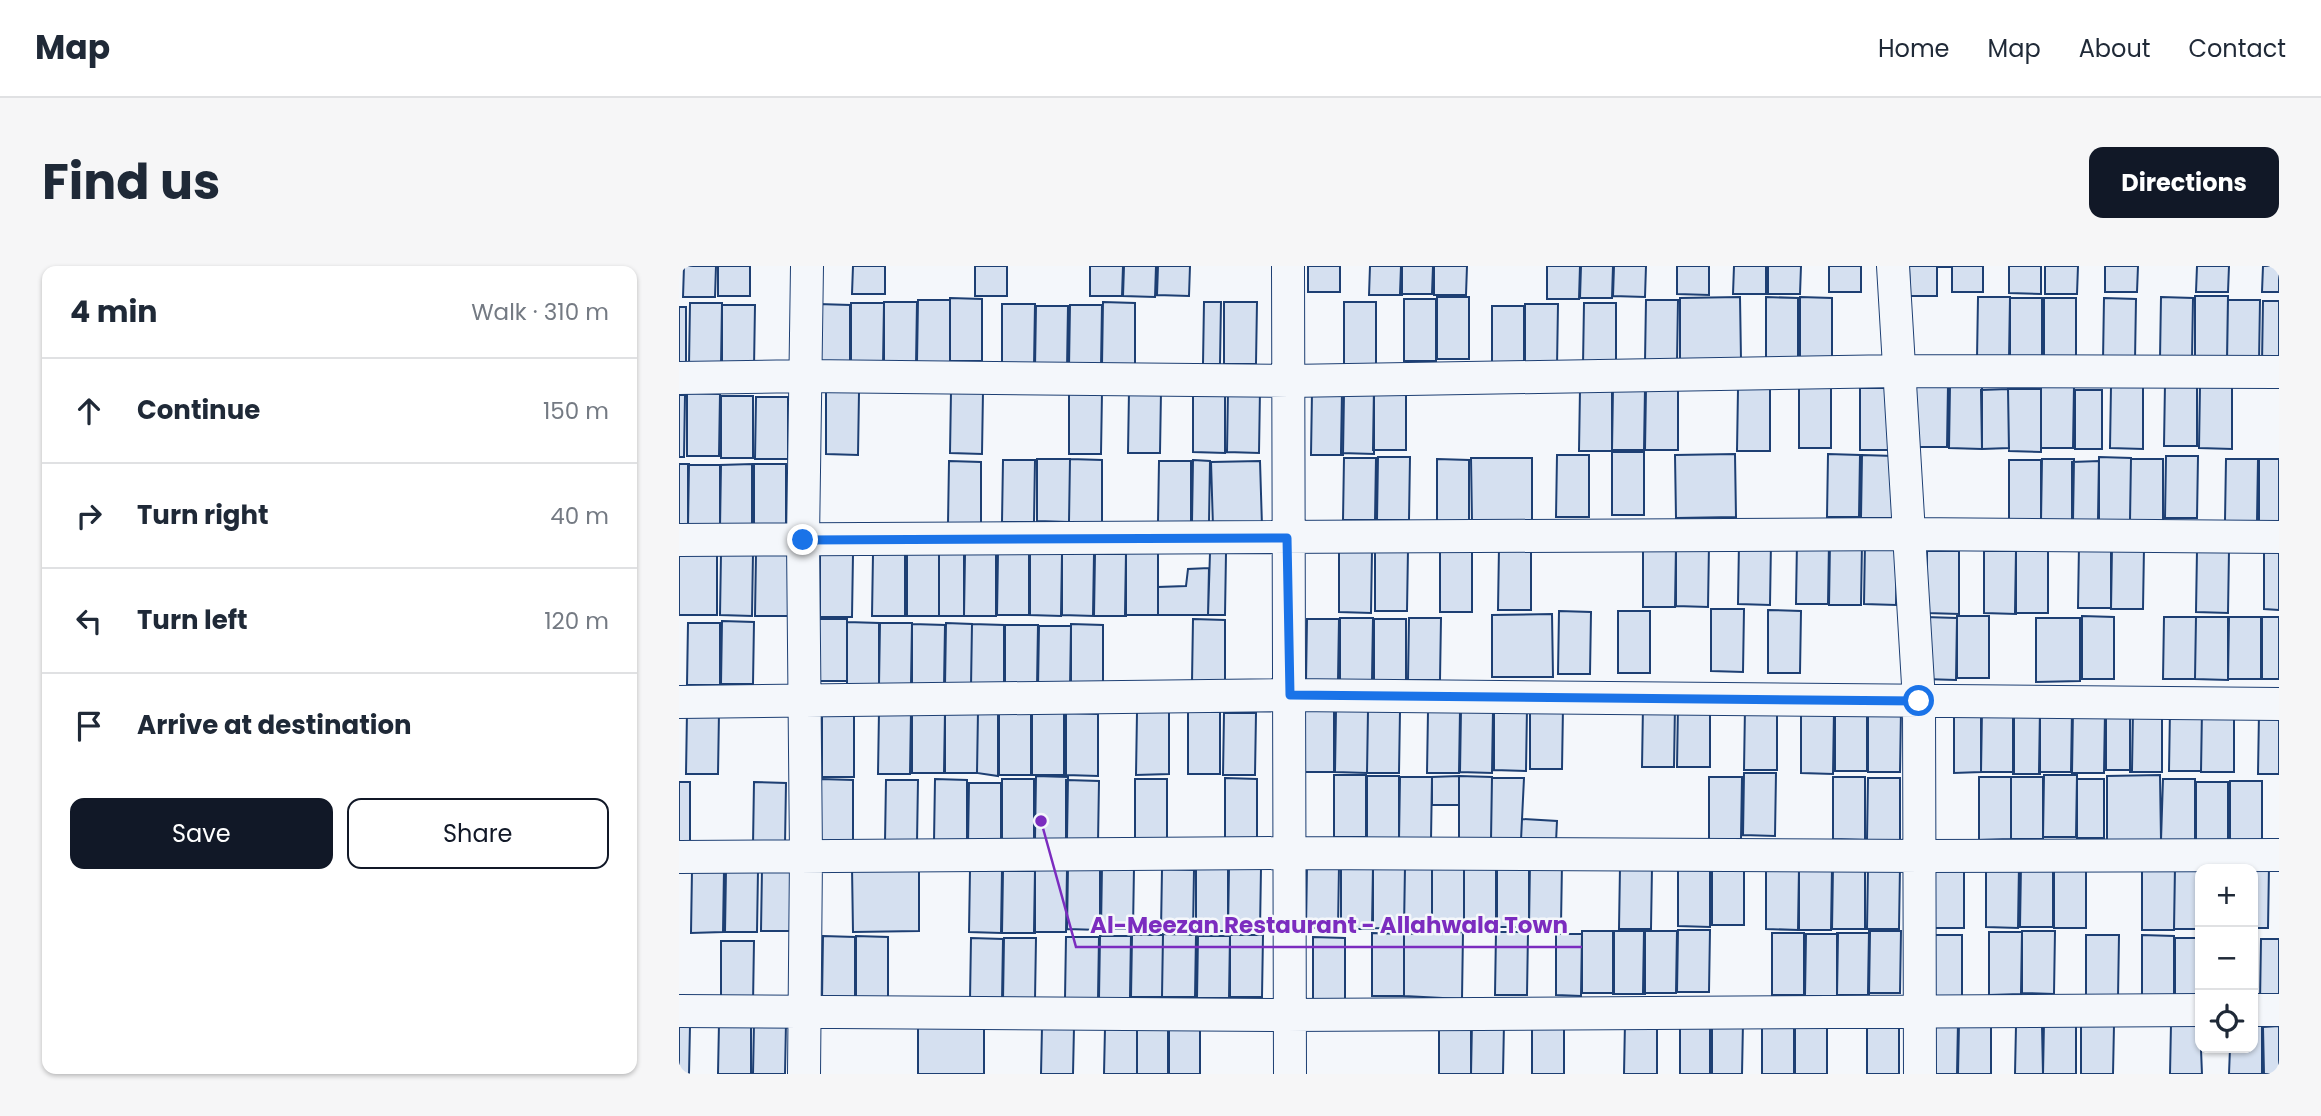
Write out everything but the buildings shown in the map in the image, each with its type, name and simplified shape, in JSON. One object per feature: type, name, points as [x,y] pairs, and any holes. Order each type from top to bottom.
[{"type":"street","points":[[804,1074],[806,856],[803,540],[807,266]]},
{"type":"street","points":[[1288,266],[1290,1074]]},
{"type":"street","points":[[1893,266],[1919,701],[1920,1074]]},
{"type":"street","points":[[679,378],[806,376],[1289,381],[1899,371],[2279,372]]},
{"type":"street","points":[[679,540],[1909,534],[2279,537]]},
{"type":"street","points":[[679,702],[1290,695],[2279,704]]},
{"type":"street","points":[[679,857],[1291,853],[2279,855]]},
{"type":"street","points":[[679,1011],[1289,1015],[2195,1010]]},
{"type":"street","points":[[2258,1010],[2279,1010]]},
{"type":"place","name":"Al-Meezan Restaurant - Allahwala Town","points":[[1041,821]]},
{"type":"route","points":[[803,540],[1287,538],[1290,695],[1919,701]]}]
